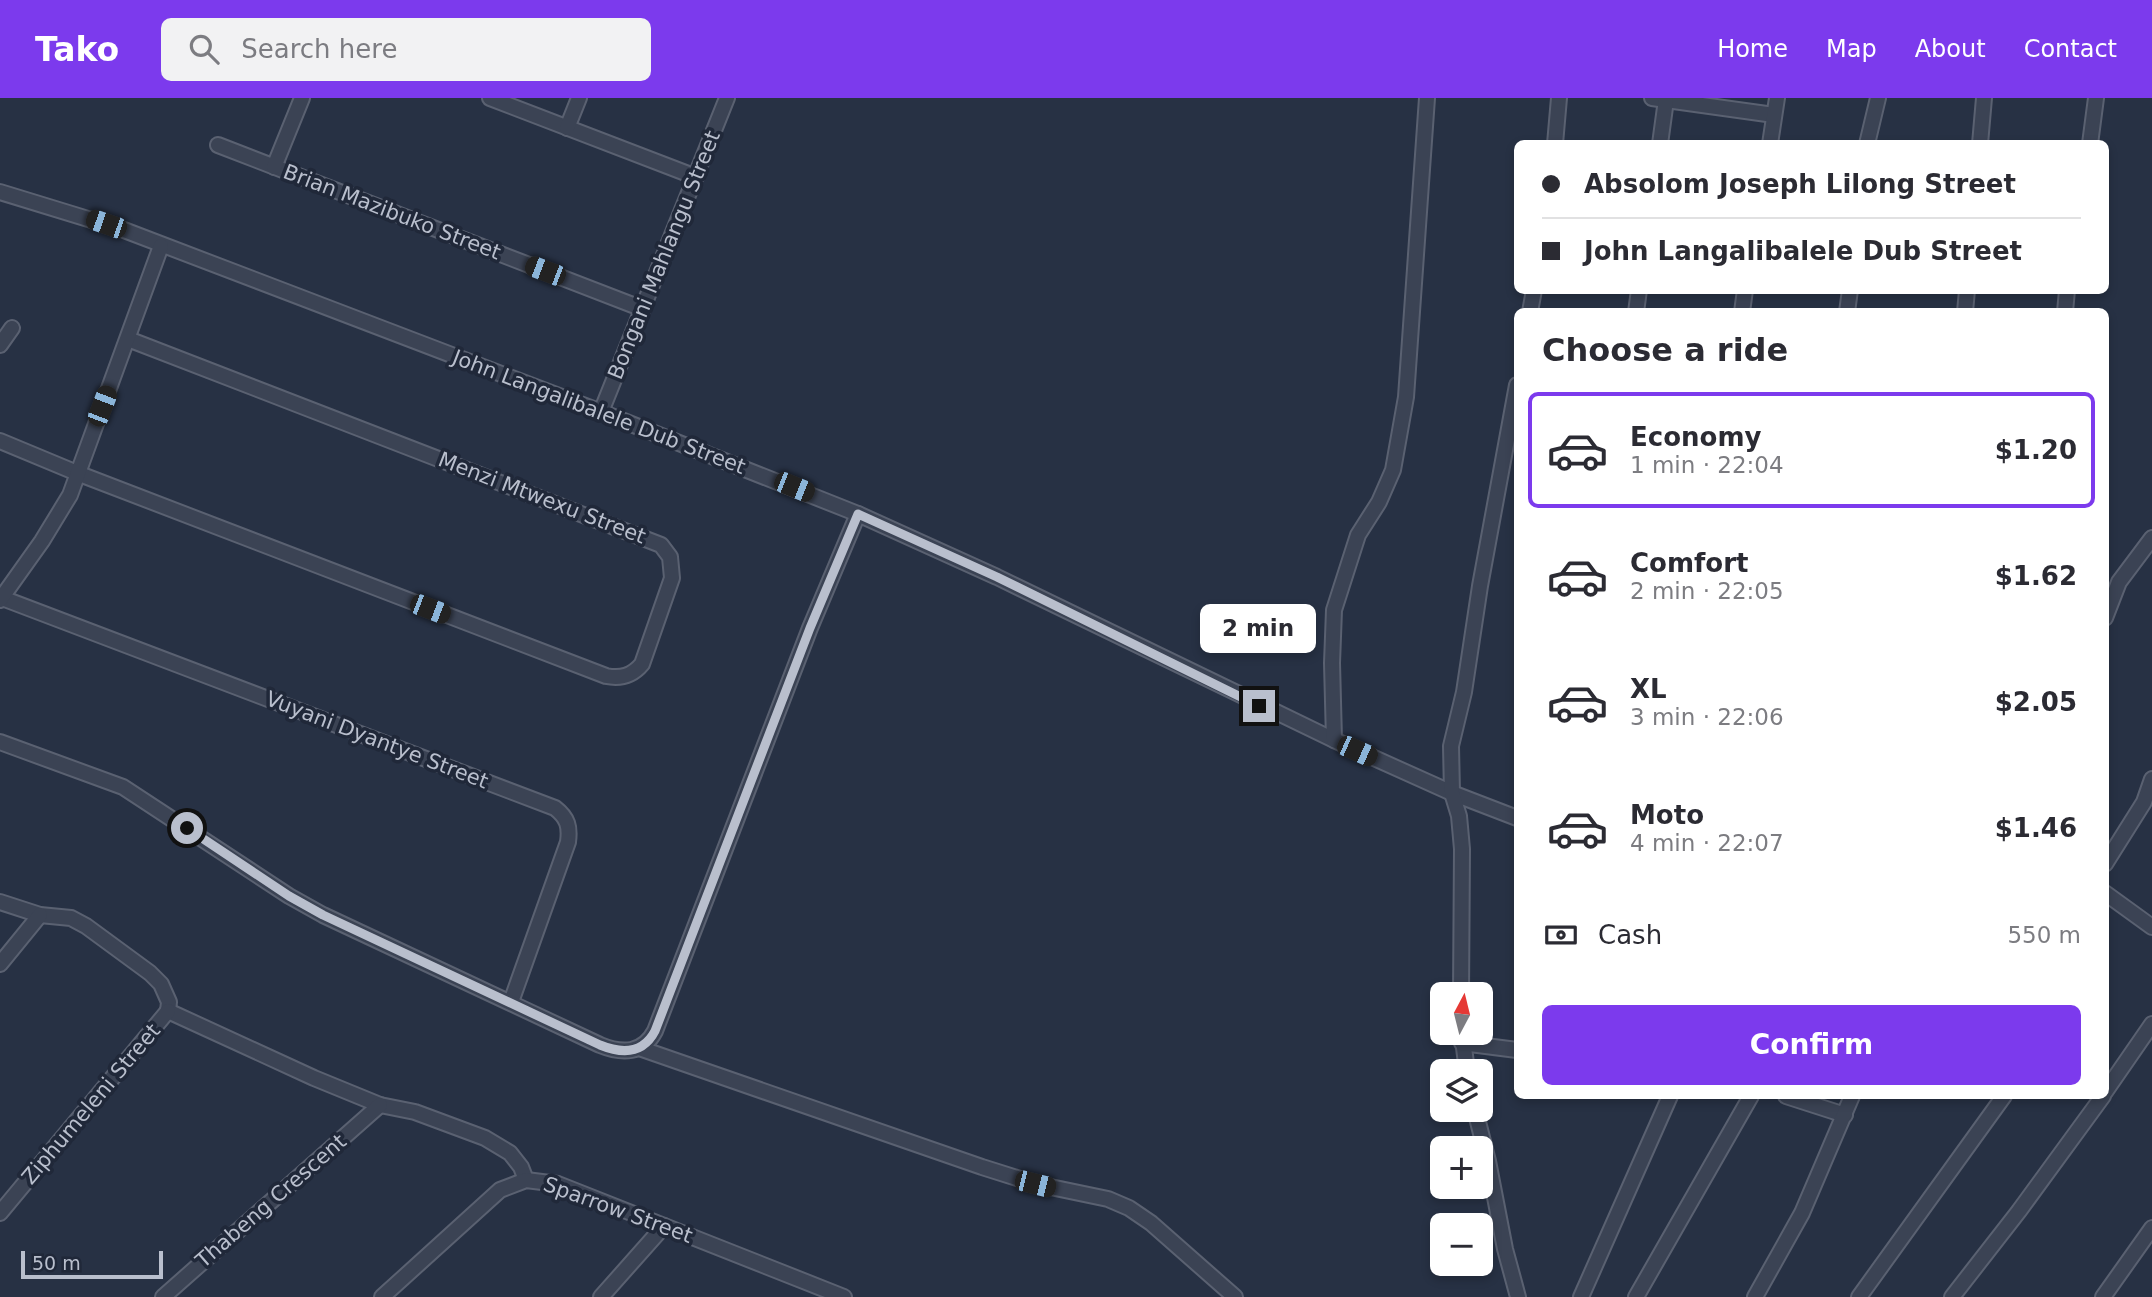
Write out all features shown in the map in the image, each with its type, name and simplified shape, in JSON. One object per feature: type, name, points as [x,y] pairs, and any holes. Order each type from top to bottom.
[{"type":"street","points":[[274,167],[302,98]]},
{"type":"street","points":[[491,98],[696,177]]},
{"type":"street","points":[[567,128],[579,98]]},
{"type":"street","name":"Bongani Mahlangu Street","points":[[601,412],[727,98]]},
{"type":"street","points":[[1334,740],[1334,610],[1358,535],[1383,495],[1393,470],[1404,408],[1427,98]]},
{"type":"street","points":[[1555,140],[1559,98]]},
{"type":"street","points":[[1770,140],[1777,98]]},
{"type":"street","points":[[1868,140],[1878,98]]},
{"type":"street","points":[[1980,140],[1984,98]]},
{"type":"street","points":[[2091,140],[2096,98]]},
{"type":"street","points":[[1660,140],[1659,99],[1774,115]]},
{"type":"street","name":"Brian Mazibuko Street","points":[[218,145],[643,309]]},
{"type":"street","name":"John Langalibalele Dub Street","points":[[0,192],[89,218],[601,412],[858,514],[997,577],[1302,726],[1452,793],[1514,817]]},
{"type":"street","points":[[1,599],[64,506],[161,246]]},
{"type":"street","points":[[0,345],[12,328]]},
{"type":"street","name":"Menzi Mtwexu Street","points":[[77,473],[606,676],[624,677],[633,673],[646,656],[672,578],[670,557],[661,545],[128,339]]},
{"type":"street","points":[[1461,982],[1462,849],[1459,816],[1452,793],[1451,746],[1464,692],[1480,586],[1514,401]]},
{"type":"street","points":[[0,441],[77,473]]},
{"type":"street","points":[[0,742],[123,787],[303,905],[611,1049],[632,1051],[645,1044],[655,1031],[810,628],[858,514]]},
{"type":"street","points":[[2109,608],[2119,582],[2152,538]]},
{"type":"street","name":"Vuyani Dyantye Street","points":[[1,599],[555,808],[567,820],[570,832],[568,842],[511,1002]]},
{"type":"street","points":[[2109,858],[2148,799],[2152,779]]},
{"type":"street","points":[[2109,896],[2152,927]]},
{"type":"street","points":[[0,902],[40,915],[71,918],[86,926],[150,973],[167,993],[168,1011]]},
{"type":"street","points":[[0,964],[40,915]]},
{"type":"street","name":"Ziphumeleni Street","points":[[0,1213],[168,1011],[380,1105],[415,1112],[485,1138],[510,1153],[521,1167],[526,1180]]},
{"type":"street","points":[[2110,1077],[2152,1024]]},
{"type":"street","points":[[1493,1045],[1514,1049]]},
{"type":"street","points":[[639,1048],[992,1171],[1058,1190],[1108,1199],[1129,1208],[1151,1223],[1236,1297]]},
{"type":"street","points":[[1581,1297],[1669,1099]]},
{"type":"street","points":[[1636,1297],[1749,1099]]},
{"type":"street","points":[[1795,1099],[1845,1115]]},
{"type":"street","points":[[1755,1297],[1802,1213],[1851,1099]]},
{"type":"street","points":[[1859,1297],[2002,1099]]},
{"type":"street","points":[[1952,1297],[2100,1099]]},
{"type":"street","name":"Thabeng Crescent","points":[[163,1297],[380,1105]]},
{"type":"street","points":[[1478,1122],[1518,1297]]},
{"type":"street","name":"Sparrow Street","points":[[382,1297],[492,1197],[513,1184],[526,1180],[558,1184],[844,1297]]},
{"type":"street","points":[[601,1297],[664,1226]]},
{"type":"street","points":[[2103,1297],[2152,1228]]},
{"type":"route","points":[[187,828],[303,905],[600,1045],[632,1051],[645,1044],[655,1031],[810,628],[858,514],[935,547],[1259,706]]}]
